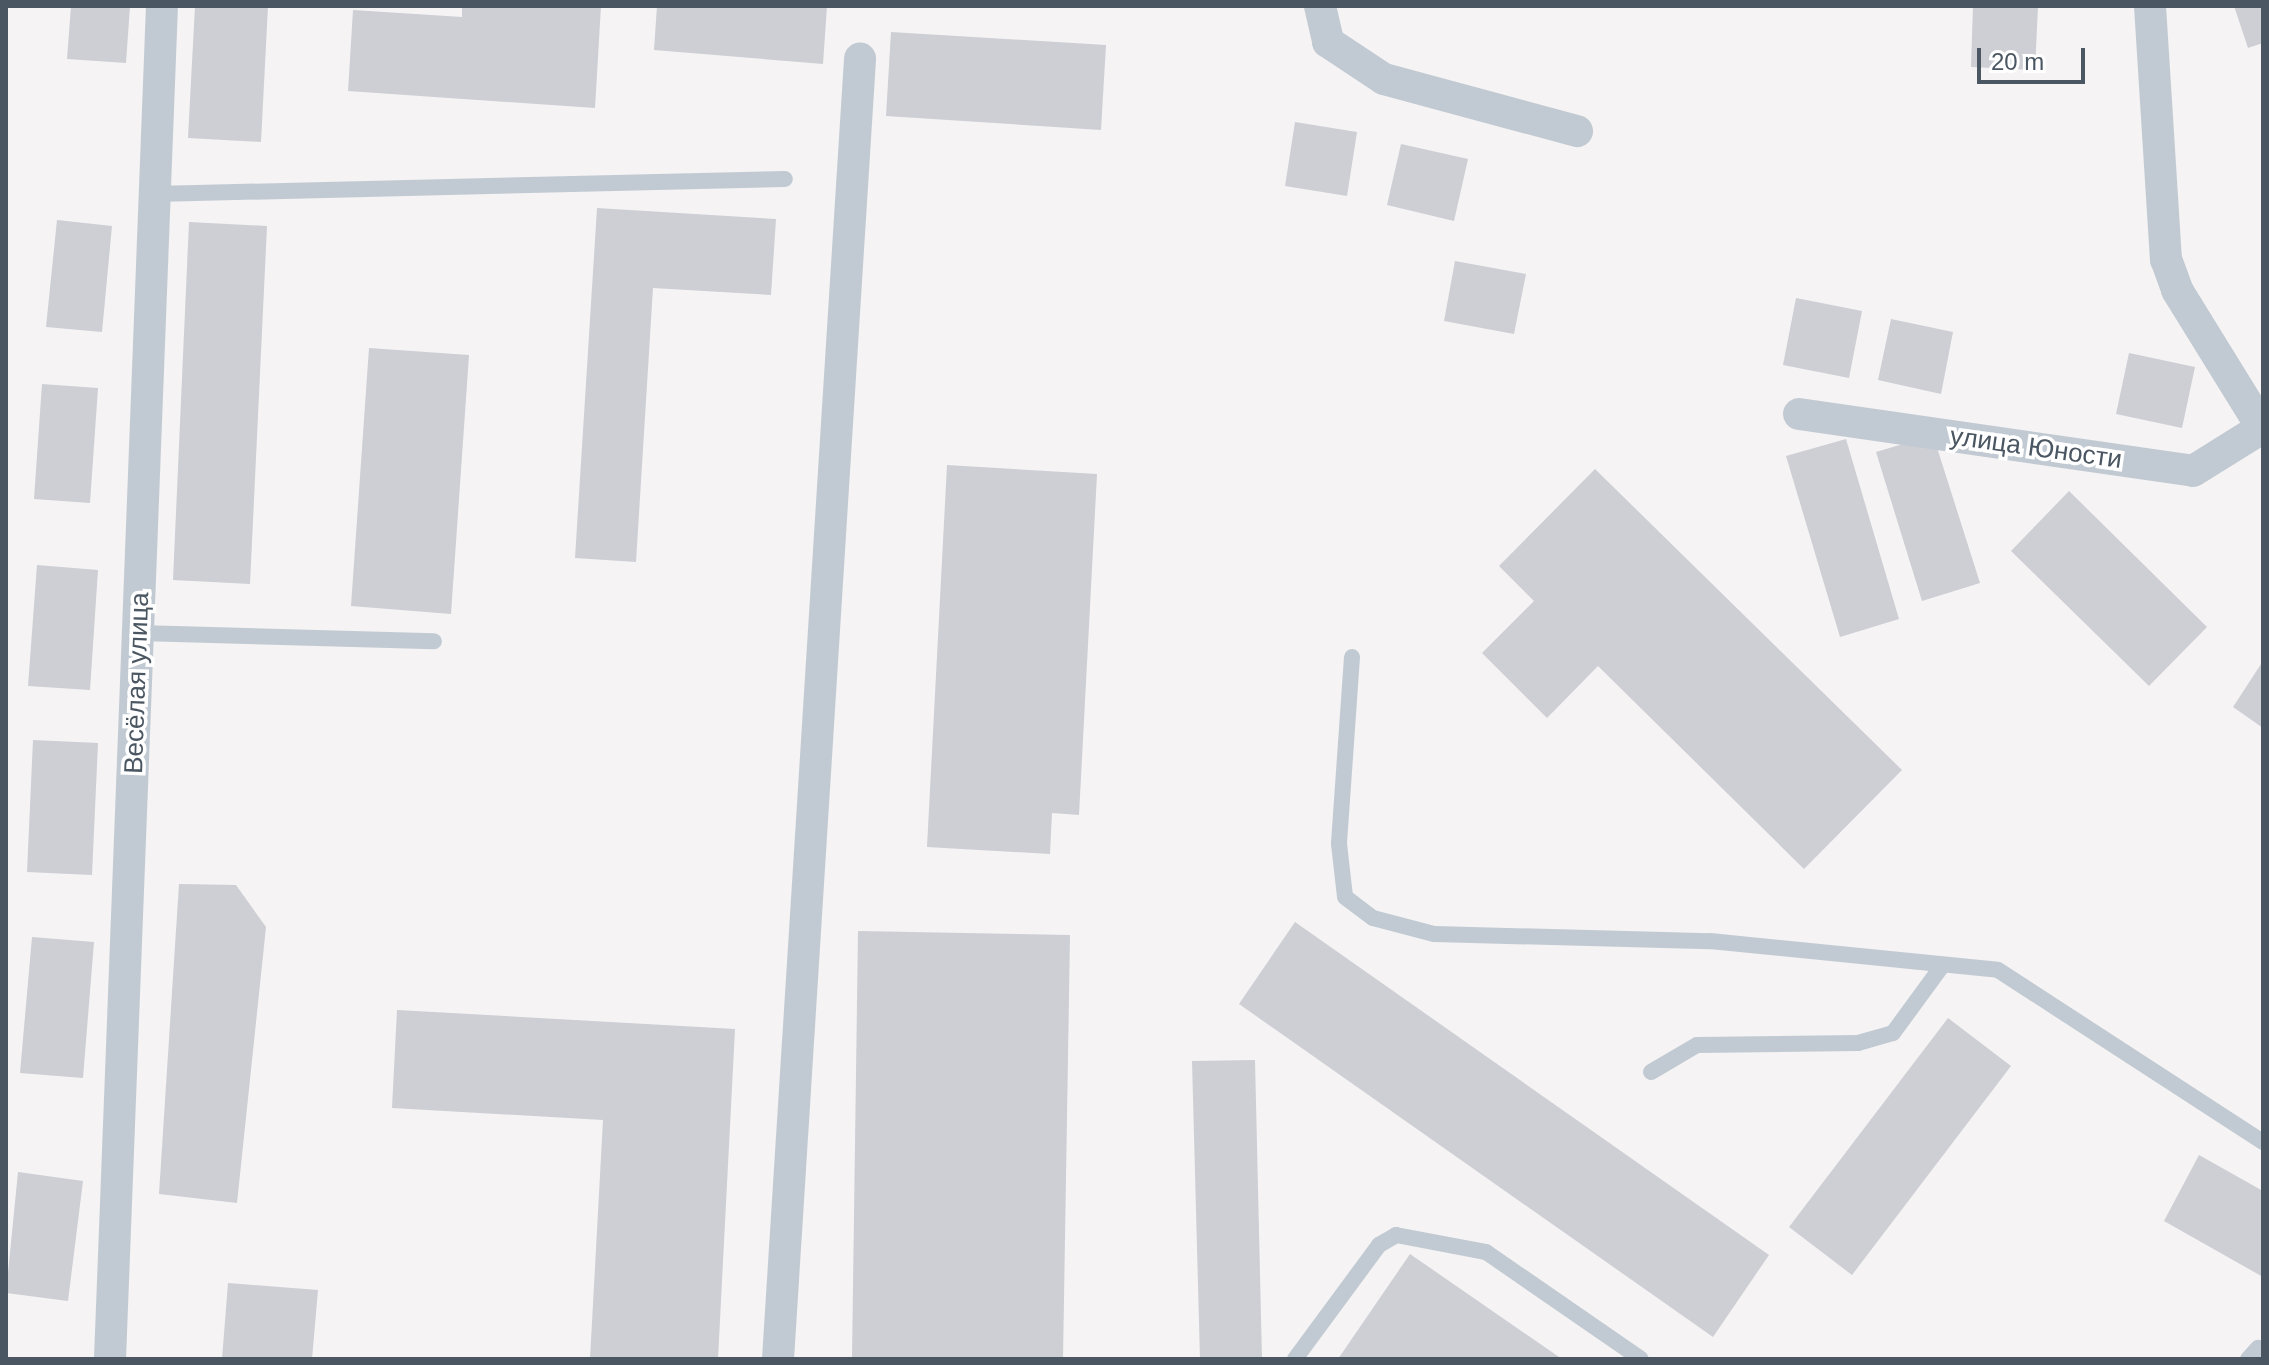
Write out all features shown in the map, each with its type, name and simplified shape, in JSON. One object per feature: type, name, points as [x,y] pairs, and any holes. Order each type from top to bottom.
[{"type":"street","name":"Весёлая улица","points":[[110,1359],[162,6]]},
{"type":"street","points":[[1320,6],[1328,42],[1384,79],[1577,131]]},
{"type":"street","points":[[2150,6],[2166,259],[2177,290],[2262,429]]},
{"type":"street","points":[[778,1359],[860,59]]},
{"type":"street","name":"улица Юности","points":[[1799,414],[2193,471],[2262,429]]},
{"type":"lane","points":[[155,194],[785,179]]},
{"type":"lane","points":[[139,633],[434,641]]},
{"type":"lane","points":[[1352,657],[1339,844],[1345,897],[1373,918],[1434,934],[1710,941],[1998,970],[2263,1142]]},
{"type":"lane","points":[[1651,1072],[1697,1045],[1842,1044],[1893,1033],[1942,966]]},
{"type":"lane","points":[[1295,1359],[1379,1245],[1396,1235],[1486,1252],[1641,1359]]},
{"type":"building","points":[[71,6],[130,6],[126,63],[67,59]]},
{"type":"building","points":[[195,6],[268,6],[261,142],[188,138]]},
{"type":"building","points":[[462,6],[601,6],[595,108],[348,91],[353,10],[462,17]]},
{"type":"building","points":[[657,6],[827,6],[823,64],[654,50]]},
{"type":"building","points":[[1973,6],[2038,6],[2035,70],[1971,67]]},
{"type":"building","points":[[2234,6],[2263,6],[2263,43],[2248,48]]},
{"type":"building","points":[[891,32],[1106,45],[1101,130],[886,116]]},
{"type":"building","points":[[1295,122],[1357,132],[1347,196],[1285,186]]},
{"type":"building","points":[[1401,144],[1468,159],[1454,221],[1387,205]]},
{"type":"building","points":[[597,208],[776,219],[771,295],[653,288],[636,562],[575,558]]},
{"type":"building","points":[[57,220],[112,226],[102,332],[46,327]]},
{"type":"building","points":[[189,222],[267,226],[250,584],[173,580]]},
{"type":"building","points":[[1455,261],[1526,274],[1514,334],[1444,321]]},
{"type":"building","points":[[1796,298],[1862,311],[1849,378],[1783,365]]},
{"type":"building","points":[[1891,319],[1953,332],[1941,394],[1878,380]]},
{"type":"building","points":[[369,348],[469,355],[451,614],[351,606]]},
{"type":"building","points":[[2129,353],[2195,367],[2182,428],[2116,414]]},
{"type":"building","points":[[42,384],[98,388],[90,503],[34,499]]},
{"type":"building","points":[[1933,435],[1980,583],[1922,601],[1876,452]]},
{"type":"building","points":[[1846,439],[1899,619],[1840,637],[1786,456]]},
{"type":"building","points":[[947,465],[1097,474],[1079,815],[1052,813],[1050,854],[927,847]]},
{"type":"building","points":[[1595,469],[1902,770],[1804,869],[1598,666],[1547,718],[1482,653],[1534,601],[1499,566]]},
{"type":"building","points":[[2069,491],[2207,627],[2149,686],[2011,551]]},
{"type":"building","points":[[37,565],[98,570],[90,690],[28,686]]},
{"type":"building","points":[[2263,661],[2263,728],[2233,707]]},
{"type":"building","points":[[33,740],[98,743],[92,875],[27,872]]},
{"type":"building","points":[[179,884],[236,885],[266,927],[237,1203],[159,1194]]},
{"type":"building","points":[[1295,922],[1769,1255],[1713,1337],[1239,1004]]},
{"type":"building","points":[[858,931],[1070,935],[1063,1359],[852,1359]]},
{"type":"building","points":[[32,937],[94,942],[83,1078],[20,1073]]},
{"type":"building","points":[[397,1010],[735,1029],[718,1359],[590,1359],[603,1120],[392,1108]]},
{"type":"building","points":[[1948,1018],[2011,1066],[1852,1275],[1789,1227]]},
{"type":"building","points":[[1255,1060],[1262,1359],[1200,1359],[1192,1061]]},
{"type":"building","points":[[2199,1155],[2263,1191],[2263,1277],[2164,1221]]},
{"type":"building","points":[[18,1172],[83,1181],[68,1301],[6,1293]]},
{"type":"building","points":[[1410,1254],[1562,1359],[1338,1359]]},
{"type":"building","points":[[228,1283],[318,1290],[312,1359],[222,1359]]}]
